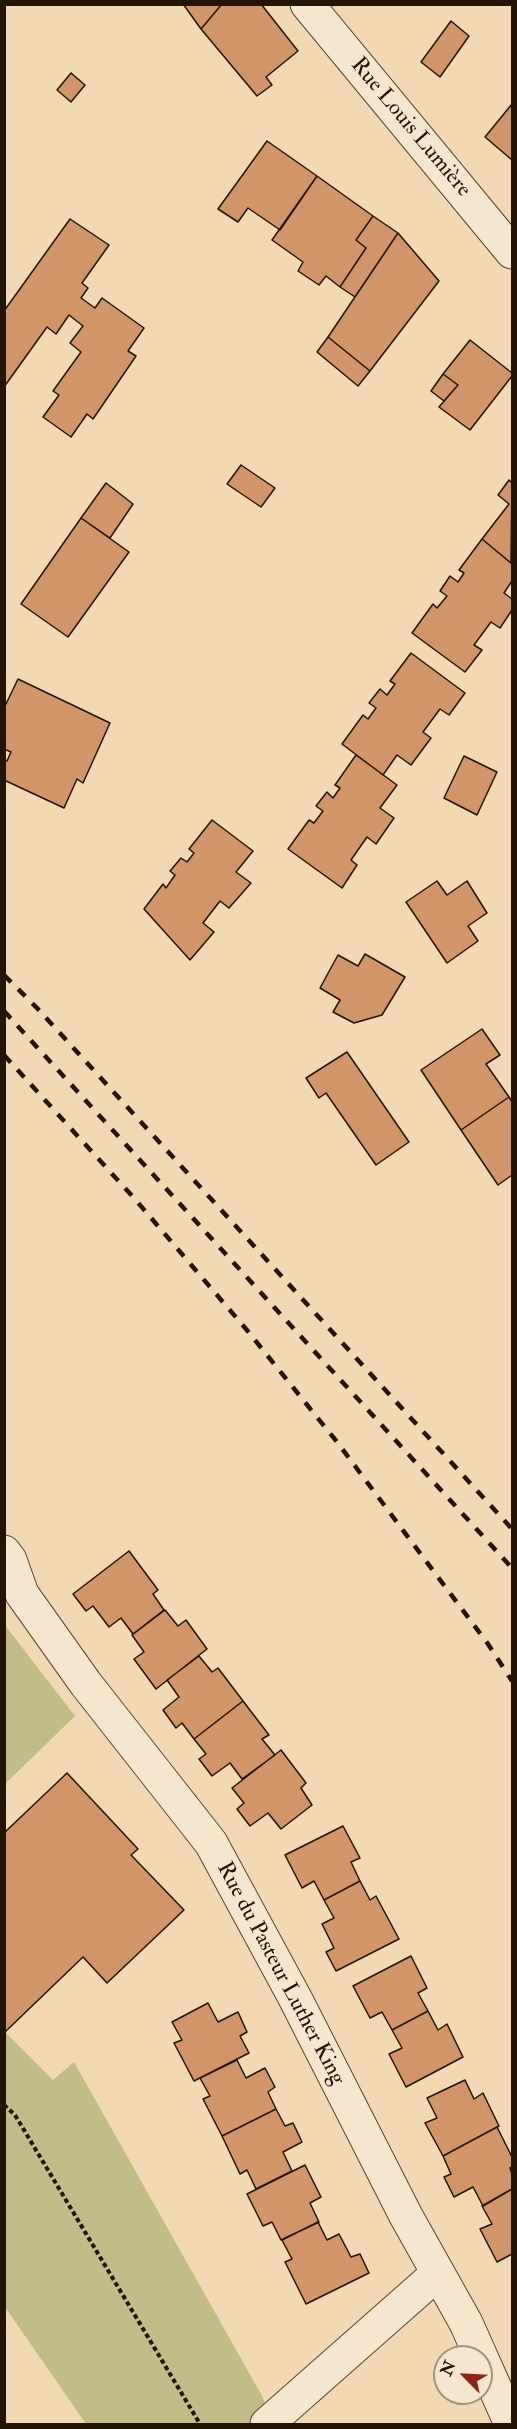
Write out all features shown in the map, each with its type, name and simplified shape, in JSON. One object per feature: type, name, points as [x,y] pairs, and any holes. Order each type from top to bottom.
[{"type":"street","name":"Rue Louis Lumière","points":[[307,4],[513,252]]},
{"type":"street","name":"Rue du Pasteur Luther King","points":[[4,1552],[10,1560],[22,1594],[86,1684],[211,1844],[295,1998],[406,2216],[466,2323],[511,2424]]},
{"type":"street","points":[[267,2424],[437,2274]]},
{"type":"path","points":[[4,2105],[15,2115],[200,2424]]},
{"type":"shaded area","points":[[4,1624],[75,1716],[5,1784],[4,1784]]},
{"type":"shaded area","points":[[4,2031],[53,2080],[74,2062],[261,2394],[274,2424],[86,2424],[5,2307]]},
{"type":"building","points":[[183,4],[222,4],[201,29]]},
{"type":"building","points":[[222,4],[261,4],[298,51],[266,77],[272,85],[257,96],[201,29]]},
{"type":"building","points":[[451,21],[469,36],[440,77],[421,62]]},
{"type":"building","points":[[71,73],[85,85],[71,102],[57,90]]},
{"type":"building","points":[[512,104],[512,160],[485,137]]},
{"type":"building","points":[[267,141],[317,176],[280,230],[248,208],[238,222],[218,209]]},
{"type":"building","points":[[317,176],[373,216],[356,240],[366,248],[340,287],[326,276],[319,285],[298,271],[303,262],[272,240]]},
{"type":"building","points":[[373,216],[398,233],[355,297],[340,287],[366,248],[356,240]]},
{"type":"building","points":[[70,219],[109,245],[82,283],[88,288],[81,298],[95,308],[102,298],[144,328],[128,351],[136,356],[93,419],[87,414],[71,437],[43,417],[59,395],[53,391],[81,352],[70,343],[83,326],[69,315],[56,334],[47,327],[4,387],[4,311]]},
{"type":"building","points":[[398,233],[439,281],[370,371],[328,337]]},
{"type":"building","points":[[328,337],[370,371],[358,386],[317,352]]},
{"type":"building","points":[[470,340],[512,373],[512,376],[470,430],[439,407],[458,385],[443,374]]},
{"type":"building","points":[[443,374],[458,385],[444,401],[431,391]]},
{"type":"building","points":[[241,465],[275,488],[261,507],[227,484]]},
{"type":"building","points":[[509,480],[512,483],[511,563],[482,539],[509,504],[498,495]]},
{"type":"building","points":[[106,483],[133,504],[110,538],[81,518]]},
{"type":"building","points":[[81,518],[129,552],[68,637],[21,604]]},
{"type":"building","points":[[482,539],[512,564],[512,581],[504,593],[512,599],[512,610],[500,628],[491,622],[474,645],[482,650],[465,672],[412,633],[433,604],[437,608],[447,596],[440,591],[450,576],[458,582],[464,573],[459,570]]},
{"type":"building","points":[[411,653],[465,693],[449,715],[440,709],[423,732],[431,738],[411,765],[397,755],[383,775],[342,744],[363,715],[368,719],[376,708],[369,703],[380,689],[387,695],[395,684],[390,681]]},
{"type":"building","points":[[18,679],[110,723],[83,783],[77,779],[64,808],[4,780],[4,759],[7,761],[11,752],[4,749],[4,708]]},
{"type":"building","points":[[356,755],[397,785],[380,808],[394,818],[376,844],[367,837],[351,860],[357,865],[342,888],[288,849],[309,820],[314,823],[323,811],[316,806],[327,792],[333,798],[340,788],[335,785]]},
{"type":"building","points":[[464,756],[497,772],[477,815],[444,798]]},
{"type":"building","points":[[212,820],[253,851],[236,872],[251,883],[229,908],[220,901],[203,923],[214,932],[190,960],[144,909],[163,884],[166,888],[175,875],[170,871],[181,858],[187,862],[194,853],[189,849]]},
{"type":"building","points":[[437,881],[447,895],[467,881],[487,913],[468,926],[478,941],[447,963],[406,902]]},
{"type":"building","points":[[365,954],[405,977],[382,1015],[354,1023],[333,1012],[340,1000],[320,988],[338,955],[358,966]]},
{"type":"building","points":[[482,1029],[500,1055],[486,1064],[509,1097],[461,1130],[421,1070]]},
{"type":"building","points":[[347,1052],[409,1142],[376,1165],[326,1093],[319,1098],[306,1078]]},
{"type":"building","points":[[509,1097],[512,1102],[512,1175],[498,1185],[461,1130]]},
{"type":"building","points":[[129,1551],[158,1590],[153,1594],[164,1610],[133,1634],[121,1618],[109,1627],[93,1606],[86,1611],[73,1594]]},
{"type":"building","points":[[165,1610],[178,1626],[186,1620],[207,1649],[156,1689],[134,1659],[144,1652],[132,1635]]},
{"type":"building","points":[[199,1656],[212,1672],[218,1668],[243,1701],[194,1739],[182,1723],[176,1728],[163,1710],[179,1697],[167,1680]]},
{"type":"building","points":[[243,1701],[269,1735],[262,1739],[275,1755],[242,1779],[230,1763],[212,1776],[199,1759],[206,1754],[194,1739]]},
{"type":"building","points":[[281,1750],[306,1783],[301,1788],[312,1805],[281,1829],[268,1813],[250,1826],[237,1809],[244,1803],[232,1788]]},
{"type":"building","points":[[67,1773],[138,1849],[131,1855],[184,1910],[107,1983],[83,1957],[5,2032],[4,1833]]},
{"type":"building","points":[[343,1826],[360,1858],[351,1862],[360,1881],[324,1900],[314,1881],[302,1888],[285,1855]]},
{"type":"building","points":[[360,1881],[370,1900],[376,1896],[399,1939],[336,1971],[326,1952],[334,1948],[322,1924],[334,1918],[324,1900]]},
{"type":"building","points":[[411,1956],[427,1988],[418,1993],[428,2011],[392,2030],[382,2012],[370,2018],[353,1986]]},
{"type":"building","points":[[208,2003],[218,2022],[238,2012],[247,2032],[240,2036],[249,2053],[194,2081],[174,2043],[182,2040],[172,2022]]},
{"type":"building","points":[[428,2011],[438,2030],[447,2024],[463,2057],[406,2087],[389,2054],[402,2048],[392,2030]]},
{"type":"building","points":[[237,2060],[246,2078],[265,2068],[275,2087],[268,2092],[276,2109],[222,2136],[203,2099],[210,2096],[200,2078]]},
{"type":"building","points":[[465,2080],[474,2099],[483,2093],[499,2126],[443,2156],[425,2123],[437,2118],[427,2098]]},
{"type":"building","points":[[276,2109],[285,2126],[293,2123],[302,2142],[283,2152],[292,2171],[256,2189],[247,2170],[240,2174],[222,2136]]},
{"type":"building","points":[[497,2127],[512,2157],[510,2168],[512,2189],[483,2206],[473,2187],[454,2197],[444,2177],[451,2174],[443,2156]]},
{"type":"building","points":[[305,2165],[321,2197],[310,2203],[319,2222],[281,2240],[272,2222],[263,2226],[247,2194]]},
{"type":"building","points":[[512,2189],[512,2254],[497,2262],[480,2229],[492,2224],[482,2206]]},
{"type":"building","points":[[318,2222],[327,2240],[339,2234],[351,2257],[360,2254],[369,2273],[306,2304],[285,2262],[292,2259],[282,2240]]},
{"type":"railway","points":[[4,975],[37,1008],[512,1529]]},
{"type":"railway","points":[[4,1011],[512,1568]]},
{"type":"railway","points":[[4,1055],[134,1198],[246,1329],[337,1442],[488,1644],[512,1681]]}]
